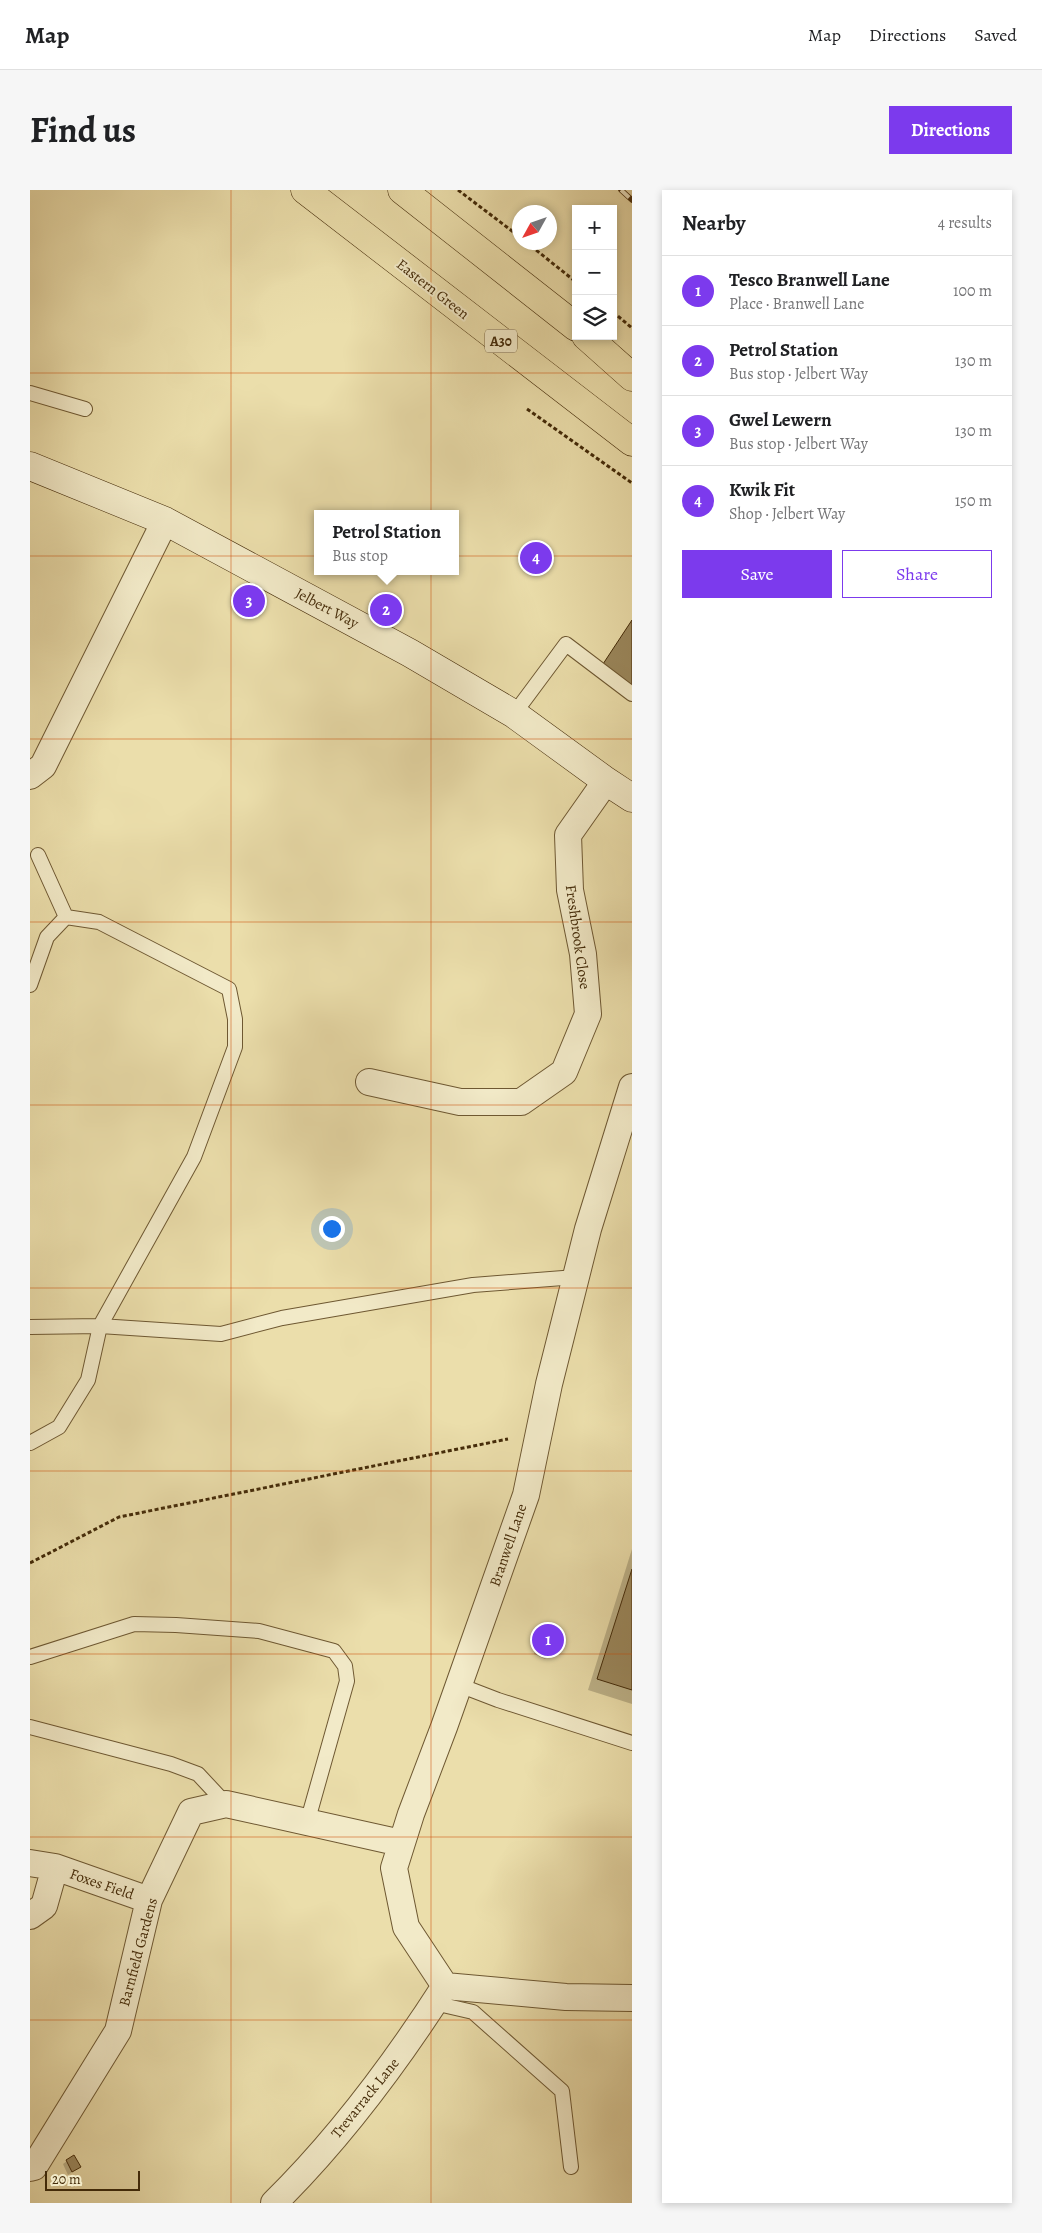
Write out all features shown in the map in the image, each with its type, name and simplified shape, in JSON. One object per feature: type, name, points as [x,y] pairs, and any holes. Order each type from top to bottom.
[{"type":"highway","name":"Eastern Green","points":[[305,190],[632,442]]},
{"type":"highway","points":[[402,190],[572,324]]},
{"type":"highway","points":[[591,340],[632,377]]},
{"type":"street","points":[[593,340],[632,370]]},
{"type":"street","name":"Jelbert Way","points":[[30,466],[165,520],[410,653],[514,714],[606,782],[632,798]]},
{"type":"street","points":[[30,776],[43,766],[165,520]]},
{"type":"street","name":"Freshbrook Close","points":[[369,1082],[460,1102],[521,1102],[564,1072],[588,1014],[583,954],[570,890],[568,835],[606,782]]},
{"type":"street","name":"Branwell Lane","points":[[440,1995],[406,1927],[394,1868],[401,1843],[526,1495],[538,1433],[588,1229],[630,1099]]},
{"type":"street","name":"Barnfield Gardens","points":[[30,2168],[34,2167],[118,2031],[149,1900],[191,1812],[226,1804],[401,1843]]},
{"type":"street","name":"Foxes Field","points":[[30,1916],[44,1906],[42,1865],[149,1900]]},
{"type":"street","points":[[440,1995],[632,1998]]},
{"type":"street","name":"Trevarrack Lane","points":[[274,2203],[363,2104],[409,2042],[440,1995]]},
{"type":"lane","points":[[30,393],[85,408]]},
{"type":"lane","points":[[514,714],[566,644],[632,694]]},
{"type":"lane","points":[[38,855],[66,917]]},
{"type":"lane","points":[[30,985],[47,937],[66,917]]},
{"type":"lane","points":[[30,1443],[59,1427],[88,1380],[100,1326],[194,1157],[235,1047],[235,1019],[229,989],[99,922],[66,917]]},
{"type":"lane","points":[[30,1327],[100,1326],[221,1334],[282,1318],[473,1285],[576,1276]]},
{"type":"lane","points":[[30,1657],[134,1624],[259,1631],[334,1651],[345,1666],[347,1681],[307,1822]]},
{"type":"lane","points":[[459,1685],[498,1700],[632,1743]]},
{"type":"lane","points":[[30,1727],[171,1764],[198,1774],[226,1804]]},
{"type":"lane","points":[[440,1995],[473,2012],[562,2091],[571,2167]]},
{"type":"path","points":[[458,190],[512,231]]},
{"type":"path","points":[[536,250],[572,279]]},
{"type":"path","points":[[617,315],[632,328]]},
{"type":"path","points":[[527,409],[632,483]]},
{"type":"path","points":[[30,1563],[119,1517],[538,1433]]},
{"type":"building","points":[[632,620],[632,685],[603,664]]},
{"type":"building","points":[[632,1569],[632,1690],[597,1679]]},
{"type":"building","points":[[546,1625],[559,1630],[549,1656],[536,1651]]},
{"type":"building","points":[[74,2155],[81,2167],[72,2172],[66,2160]]},
{"type":"railway","points":[[621,190],[632,200]]},
{"type":"place","name":"Kwik Fit","points":[[536,558]]},
{"type":"place","name":"Gwel Lewern","points":[[249,601]]},
{"type":"place","name":"Petrol Station","points":[[386,610]]},
{"type":"place","name":"Tesco Branwell Lane","points":[[548,1640]]}]
